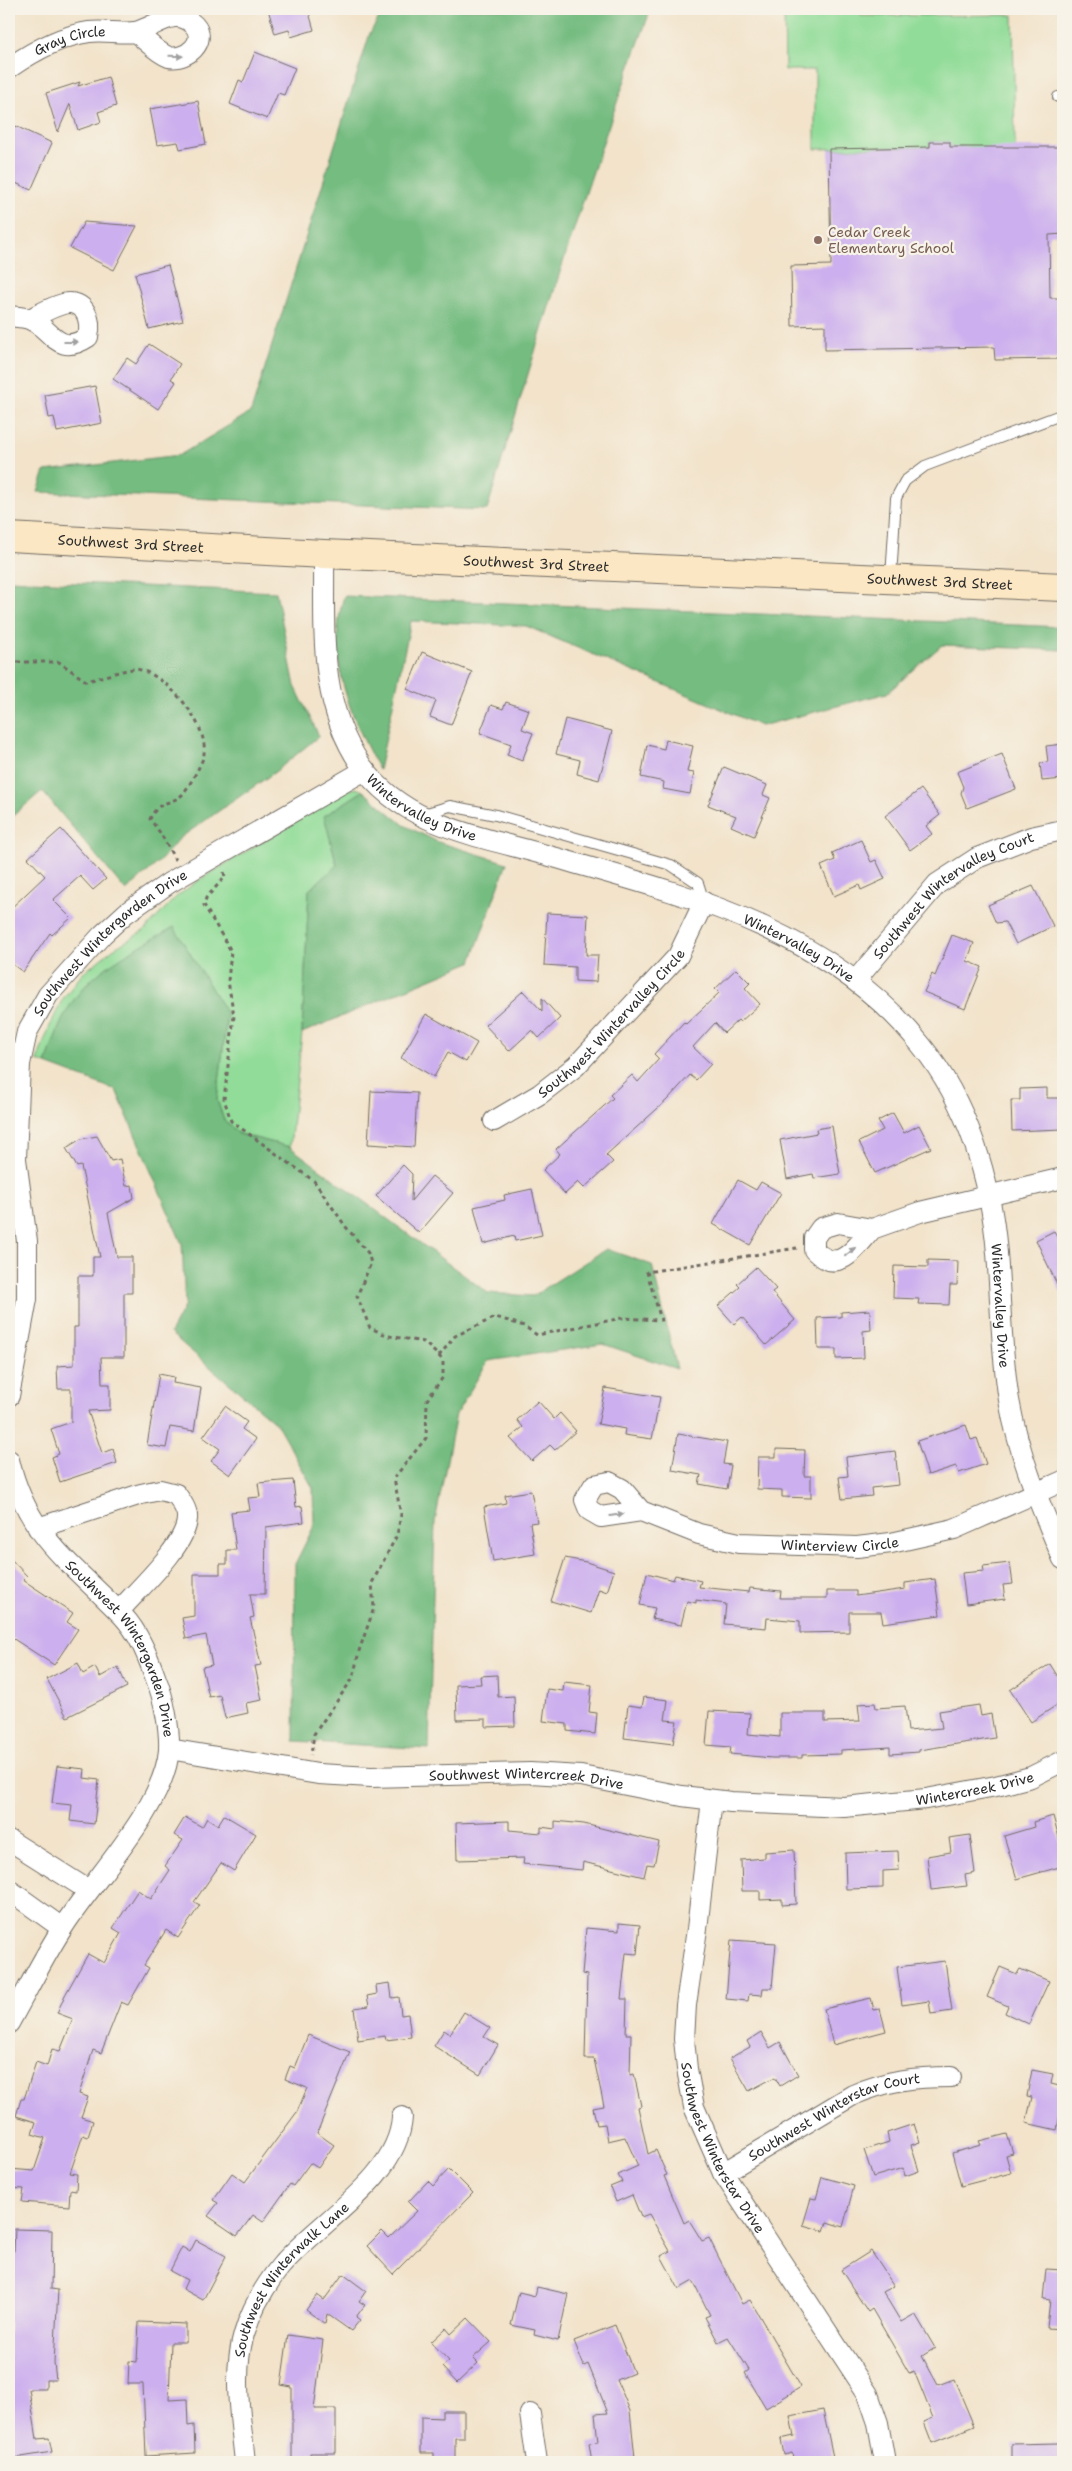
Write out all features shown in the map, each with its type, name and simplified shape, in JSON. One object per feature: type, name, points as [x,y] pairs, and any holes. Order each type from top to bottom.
[{"type":"main road","name":"Southwest 3rd Street","points":[[9,538],[1063,587]]},
{"type":"street","name":"Gray Circle","points":[[9,68],[36,49],[88,32],[135,32]]},
{"type":"street","points":[[9,316],[30,319]]},
{"type":"street","name":"Wintervalley Drive","points":[[324,554],[324,660],[330,692],[342,728],[365,770],[404,807],[447,828],[543,854],[725,909],[812,950],[856,980],[880,1000],[922,1045],[950,1088],[972,1135],[988,1196],[997,1249],[1009,1400],[1023,1460],[1063,1560]]},
{"type":"street","name":"Southwest Wintergarden Drive","points":[[9,1396],[27,1298],[27,1241],[16,1159],[20,1064],[27,1032],[48,995],[102,935],[126,913],[169,883],[365,770]]},
{"type":"street","name":"Southwest Wintervalley Court","points":[[856,980],[937,884],[977,858],[1031,837],[1063,830]]},
{"type":"street","name":"Southwest Wintervalley Circle","points":[[494,1121],[540,1094],[576,1066],[678,956],[704,902]]},
{"type":"street","points":[[872,1229],[850,1254],[837,1261],[822,1259],[814,1250],[814,1238],[821,1228],[838,1224],[872,1229],[920,1212],[1063,1178]]},
{"type":"street","name":"Southwest Wintergarden Drive","points":[[9,1460],[14,1483],[27,1513],[70,1565],[128,1621],[146,1653],[163,1697],[169,1750],[160,1783],[136,1826],[62,1928],[9,2023]]},
{"type":"street","name":"Winterview Circle","points":[[641,1512],[698,1534],[739,1543],[857,1547],[924,1537],[954,1530],[1063,1481]]},
{"type":"street","points":[[38,1528],[141,1494],[160,1490],[176,1494],[184,1505],[187,1518],[178,1545],[118,1611]]},
{"type":"street","name":"Southwest Wintercreek Drive","points":[[169,1750],[310,1772],[371,1777],[530,1773],[581,1776],[712,1800],[844,1807],[885,1803]]},
{"type":"street","name":"Wintercreek Drive","points":[[885,1803],[926,1799],[996,1786],[1031,1777],[1063,1761]]},
{"type":"street","name":"Southwest Winterstar Drive","points":[[712,1800],[686,2006],[684,2039],[694,2107],[723,2173],[868,2394],[878,2423],[885,2462]]},
{"type":"street","points":[[9,1840],[88,1890]]},
{"type":"street","points":[[9,1890],[62,1928]]},
{"type":"street","name":"Southwest Winterstar Court","points":[[723,2173],[853,2095],[873,2086],[894,2080],[951,2077]]},
{"type":"street","name":"Southwest Winterwalk Lane","points":[[245,2462],[238,2378],[239,2358],[244,2334],[255,2304],[281,2266],[370,2182],[391,2152],[402,2125],[402,2117]]},
{"type":"street","points":[[530,2414],[538,2462]]},
{"type":"lane","points":[[891,579],[896,498],[905,481],[924,466],[1063,414]]},
{"type":"path","points":[[9,662],[59,662],[86,681],[134,669],[153,674],[191,710],[203,733],[203,757],[183,794],[155,808],[150,819],[161,834],[177,864],[224,870],[225,877],[206,898],[204,905],[231,951],[228,981],[234,1016],[224,1099],[231,1121],[314,1181],[346,1227],[368,1253],[371,1262],[357,1296],[370,1328],[389,1336],[424,1342],[443,1360],[443,1377],[426,1400],[426,1438],[394,1478],[401,1515],[399,1529],[372,1583],[374,1608],[358,1651],[353,1678],[314,1734],[310,1772]]},
{"type":"path","points":[[439,1356],[455,1336],[496,1317],[524,1326],[537,1334],[622,1318],[661,1320],[646,1272],[814,1246]]},
{"type":"green space","points":[[384,9],[651,9],[606,133],[564,258],[487,510],[38,492],[45,471],[180,455],[251,412],[370,33]]},
{"type":"green space","points":[[784,9],[860,9],[861,16],[1013,15],[1015,148],[950,147],[949,142],[930,142],[930,147],[815,149],[815,70],[785,70]]},
{"type":"green space","points":[[9,580],[276,592],[295,686],[319,736],[275,772],[180,838],[160,861],[126,891],[42,791],[9,819]]},
{"type":"green space","points":[[344,596],[1063,627],[1063,650],[942,645],[887,693],[761,726],[526,626],[411,621],[379,770],[350,707],[339,664],[337,642]]},
{"type":"green space","points":[[356,788],[363,791],[325,816],[337,866],[309,890],[302,1033],[290,1147],[239,1134],[224,1120],[217,1100],[227,1014],[90,980],[75,1000],[64,1020],[46,1064],[37,1061],[62,1000],[82,974],[113,949],[145,930],[175,898],[196,882],[345,791]]},
{"type":"green space","points":[[363,791],[404,825],[438,842],[507,863],[471,962],[302,1033],[309,890],[337,865],[324,816]]},
{"type":"green space","points":[[174,927],[227,1014],[217,1100],[224,1120],[239,1134],[290,1147],[488,1293],[533,1296],[606,1249],[652,1265],[677,1369],[603,1344],[488,1361],[456,1414],[435,1522],[429,1749],[294,1741],[295,1564],[314,1526],[313,1488],[277,1424],[170,1333],[185,1305],[182,1244],[116,1090],[46,1064],[64,1016],[83,989],[119,959]]},
{"type":"building","points":[[268,9],[308,9],[314,30],[291,37],[289,30],[275,34]]},
{"type":"building","points":[[255,52],[295,68],[284,95],[278,93],[267,119],[230,104],[239,80],[243,82]]},
{"type":"building","points":[[108,77],[116,106],[98,112],[101,122],[78,130],[70,104],[58,132],[46,93],[80,82],[78,86]]},
{"type":"building","points":[[198,101],[206,144],[180,149],[178,142],[157,145],[150,109]]},
{"type":"building","points":[[9,123],[52,143],[31,190],[9,180]]},
{"type":"building","points":[[930,142],[950,142],[950,147],[1063,147],[1063,234],[1049,235],[1050,298],[1062,298],[1063,359],[995,360],[994,347],[825,350],[825,325],[792,326],[791,266],[831,265],[829,149],[930,147]]},
{"type":"building","points":[[84,222],[137,226],[114,270],[70,248]]},
{"type":"building","points":[[168,265],[183,321],[149,329],[135,274]]},
{"type":"building","points":[[149,344],[180,364],[171,379],[176,382],[158,409],[113,379],[127,358],[136,364]]},
{"type":"building","points":[[95,386],[102,423],[57,432],[54,417],[49,418],[45,395]]},
{"type":"building","points":[[422,652],[472,672],[451,725],[430,717],[436,701],[407,689]]},
{"type":"building","points":[[506,702],[529,710],[522,729],[533,733],[522,761],[507,755],[511,744],[480,733],[491,705],[503,709]]},
{"type":"building","points":[[565,719],[612,731],[599,780],[577,774],[580,760],[556,754]]},
{"type":"building","points":[[666,740],[693,746],[687,772],[694,773],[690,794],[663,789],[664,782],[641,777],[647,745],[664,749]]},
{"type":"building","points":[[1063,744],[1063,779],[1042,781],[1040,763],[1048,762],[1046,746]]},
{"type":"building","points":[[1002,754],[1016,789],[967,808],[961,793],[963,787],[957,772]]},
{"type":"building","points":[[724,767],[767,785],[763,795],[770,798],[754,836],[731,826],[736,816],[708,805]]},
{"type":"building","points":[[921,789],[940,815],[926,826],[932,834],[910,850],[885,816]]},
{"type":"building","points":[[61,829],[106,879],[93,890],[80,876],[53,900],[71,918],[52,935],[50,933],[23,972],[9,962],[9,910],[45,876],[28,858]]},
{"type":"building","points":[[861,840],[871,862],[876,860],[885,879],[861,890],[859,885],[834,896],[821,866],[835,860],[832,853]]},
{"type":"building","points":[[1033,886],[1053,926],[1016,944],[1005,922],[996,923],[988,905]]},
{"type":"building","points":[[547,913],[588,915],[586,955],[598,955],[596,982],[575,981],[575,967],[544,965]]},
{"type":"building","points":[[952,935],[974,943],[967,961],[982,967],[965,1009],[924,992],[932,974],[935,976]]},
{"type":"building","points":[[736,969],[750,983],[745,988],[760,1004],[724,1033],[715,1023],[693,1047],[711,1064],[696,1080],[690,1075],[667,1100],[606,1155],[613,1162],[584,1188],[578,1182],[565,1194],[543,1170],[560,1154],[556,1149],[613,1098],[610,1095],[632,1075],[638,1082],[659,1059],[654,1054],[684,1022],[686,1024],[719,993],[715,989]]},
{"type":"building","points":[[523,991],[542,1011],[542,998],[560,1018],[539,1038],[532,1030],[509,1051],[485,1025]]},
{"type":"building","points":[[426,1014],[477,1043],[466,1062],[448,1052],[434,1077],[401,1058]]},
{"type":"building","points":[[1047,1088],[1047,1098],[1062,1098],[1063,1129],[1012,1131],[1011,1100],[1020,1100],[1020,1089]]},
{"type":"building","points":[[371,1091],[417,1093],[414,1147],[368,1144]]},
{"type":"building","points":[[893,1113],[904,1133],[919,1125],[931,1148],[875,1173],[859,1142],[883,1130],[878,1121]]},
{"type":"building","points":[[832,1126],[840,1174],[814,1178],[813,1174],[787,1179],[780,1140],[817,1133],[816,1129]]},
{"type":"building","points":[[97,1136],[111,1161],[120,1159],[126,1186],[132,1185],[134,1198],[108,1213],[117,1257],[132,1257],[132,1293],[124,1293],[124,1357],[101,1357],[102,1384],[110,1384],[110,1410],[88,1411],[102,1453],[113,1449],[117,1463],[60,1482],[52,1457],[59,1454],[51,1429],[71,1422],[71,1389],[58,1389],[57,1366],[74,1365],[74,1327],[78,1327],[78,1276],[93,1276],[93,1257],[100,1257],[81,1166],[77,1167],[66,1148],[81,1139]]},
{"type":"building","points":[[403,1165],[412,1174],[411,1201],[432,1176],[453,1193],[419,1233],[376,1196]]},
{"type":"building","points":[[738,1180],[756,1190],[761,1182],[781,1193],[750,1245],[713,1224]]},
{"type":"building","points":[[532,1189],[542,1235],[515,1241],[514,1236],[483,1244],[474,1207],[505,1200],[504,1195]]},
{"type":"building","points":[[1054,1231],[1057,1237],[1063,1233],[1063,1297],[1036,1240]]},
{"type":"building","points":[[928,1260],[958,1261],[957,1285],[950,1285],[949,1305],[918,1304],[919,1299],[893,1298],[894,1266],[928,1267]]},
{"type":"building","points":[[756,1267],[776,1289],[772,1292],[795,1320],[766,1345],[742,1317],[734,1324],[718,1306],[740,1287],[737,1284]]},
{"type":"building","points":[[870,1310],[871,1330],[863,1331],[864,1358],[836,1359],[836,1349],[818,1349],[817,1318],[841,1317],[841,1312]]},
{"type":"building","points":[[159,1374],[174,1377],[173,1383],[201,1388],[194,1431],[170,1427],[166,1448],[147,1445]]},
{"type":"building","points":[[605,1388],[660,1397],[652,1439],[624,1435],[625,1429],[598,1424]]},
{"type":"building","points":[[538,1401],[554,1419],[560,1413],[576,1431],[555,1450],[550,1445],[532,1461],[510,1438],[523,1427],[517,1420]]},
{"type":"building","points":[[225,1406],[247,1422],[242,1429],[256,1439],[230,1475],[211,1461],[220,1449],[203,1437]]},
{"type":"building","points":[[966,1425],[971,1440],[977,1438],[986,1464],[959,1473],[956,1466],[928,1475],[917,1441]]},
{"type":"building","points":[[678,1434],[727,1442],[723,1464],[731,1465],[727,1489],[699,1484],[701,1475],[672,1470]]},
{"type":"building","points":[[776,1449],[805,1450],[804,1476],[811,1476],[811,1498],[782,1497],[782,1490],[757,1489],[758,1457],[776,1457]]},
{"type":"building","points":[[895,1451],[899,1485],[871,1488],[872,1496],[842,1499],[839,1477],[848,1476],[846,1457]]},
{"type":"building","points":[[293,1480],[296,1507],[302,1506],[304,1522],[266,1527],[265,1594],[250,1594],[254,1617],[250,1618],[261,1665],[255,1666],[262,1700],[246,1703],[248,1713],[225,1718],[220,1695],[209,1697],[202,1667],[212,1665],[206,1635],[186,1639],[182,1618],[194,1616],[194,1574],[220,1574],[220,1564],[227,1564],[227,1550],[236,1550],[231,1512],[250,1510],[248,1498],[260,1497],[258,1483]]},
{"type":"building","points":[[531,1491],[537,1522],[530,1523],[535,1554],[493,1561],[484,1507],[506,1503],[505,1495]]},
{"type":"building","points":[[9,1557],[27,1576],[23,1580],[73,1613],[67,1622],[78,1629],[54,1665],[9,1636]]},
{"type":"building","points":[[565,1558],[586,1562],[614,1571],[607,1592],[599,1589],[591,1613],[551,1601]]},
{"type":"building","points":[[1010,1563],[1013,1584],[1003,1585],[1005,1599],[966,1604],[962,1573],[984,1571],[983,1566]]},
{"type":"building","points":[[647,1573],[673,1580],[675,1575],[701,1581],[699,1587],[749,1592],[750,1588],[781,1591],[780,1598],[827,1598],[827,1591],[856,1591],[856,1596],[905,1589],[905,1583],[935,1579],[940,1615],[883,1623],[881,1612],[849,1612],[849,1632],[800,1633],[800,1621],[767,1618],[766,1628],[724,1624],[726,1604],[696,1600],[696,1603],[687,1601],[681,1625],[652,1619],[655,1608],[640,1605]]},
{"type":"building","points":[[78,1663],[83,1674],[95,1667],[100,1677],[118,1667],[127,1687],[67,1717],[47,1679]]},
{"type":"building","points":[[1050,1664],[1058,1677],[1063,1673],[1063,1701],[1031,1722],[1010,1690]]},
{"type":"building","points":[[497,1675],[498,1697],[514,1696],[515,1726],[486,1727],[486,1719],[457,1720],[456,1685],[481,1684],[480,1676]]},
{"type":"building","points":[[564,1682],[592,1685],[589,1712],[597,1713],[595,1734],[567,1731],[567,1724],[543,1721],[547,1689],[563,1691]]},
{"type":"building","points":[[644,1697],[668,1700],[665,1720],[677,1721],[673,1744],[624,1738],[628,1705],[642,1707]]},
{"type":"building","points":[[875,1703],[876,1708],[905,1706],[908,1731],[942,1728],[939,1711],[979,1705],[981,1716],[991,1714],[995,1738],[919,1750],[919,1752],[890,1754],[890,1747],[841,1750],[841,1754],[802,1755],[802,1758],[772,1758],[730,1754],[731,1747],[706,1745],[709,1711],[750,1713],[748,1734],[780,1737],[780,1713],[825,1713],[825,1722],[860,1721],[858,1704]]},
{"type":"building","points":[[57,1766],[85,1769],[84,1778],[99,1780],[94,1824],[70,1821],[72,1805],[52,1803]]},
{"type":"building","points":[[224,1815],[256,1834],[234,1871],[221,1863],[194,1902],[200,1905],[178,1938],[166,1930],[144,1965],[149,1968],[128,2005],[121,2002],[101,2053],[93,2050],[79,2094],[88,2097],[81,2117],[93,2121],[88,2137],[83,2135],[70,2173],[77,2174],[76,2191],[70,2190],[69,2206],[22,2202],[24,2189],[9,2188],[9,2169],[34,2171],[45,2138],[32,2134],[36,2122],[16,2116],[21,2099],[24,2099],[36,2062],[47,2066],[52,2049],[60,2051],[73,2019],[57,2013],[65,1995],[88,1954],[104,1963],[121,1933],[113,1928],[138,1890],[151,1899],[170,1870],[165,1866],[183,1840],[174,1835],[185,1817],[202,1827],[207,1818],[218,1825]]},
{"type":"building","points":[[1053,1816],[1063,1852],[1063,1866],[1017,1879],[1004,1836],[1034,1827],[1033,1822]]},
{"type":"building","points":[[509,1821],[509,1830],[541,1833],[541,1827],[555,1829],[555,1821],[584,1824],[659,1842],[654,1865],[647,1864],[644,1877],[583,1862],[582,1870],[523,1864],[524,1858],[457,1860],[456,1823]]},
{"type":"building","points":[[970,1835],[975,1873],[965,1875],[967,1886],[931,1890],[927,1856],[951,1852],[949,1838]]},
{"type":"building","points":[[794,1850],[796,1904],[782,1905],[782,1899],[760,1900],[760,1891],[742,1891],[741,1860],[765,1858],[765,1852]]},
{"type":"building","points":[[898,1851],[899,1870],[883,1871],[883,1888],[846,1889],[845,1853]]},
{"type":"building","points":[[619,1923],[640,1925],[637,1954],[626,1953],[621,1999],[627,1999],[626,2034],[631,2034],[630,2075],[634,2074],[641,2106],[638,2107],[648,2154],[656,2150],[667,2175],[664,2176],[684,2223],[689,2220],[702,2241],[709,2238],[742,2304],[750,2300],[801,2387],[766,2408],[745,2373],[749,2370],[728,2337],[718,2342],[705,2317],[710,2315],[693,2281],[679,2289],[661,2256],[670,2251],[649,2214],[641,2217],[632,2195],[616,2202],[610,2187],[622,2182],[618,2175],[638,2166],[625,2137],[608,2141],[605,2124],[597,2125],[593,2108],[604,2106],[594,2059],[585,2059],[587,1975],[582,1974],[586,1928],[619,1931]]},
{"type":"building","points":[[731,1940],[776,1943],[772,1988],[763,1988],[762,1995],[749,1994],[748,2001],[726,1999]]},
{"type":"building","points":[[945,1961],[952,2011],[931,2014],[929,2001],[902,2005],[897,1967]]},
{"type":"building","points":[[1000,1967],[1017,1974],[1020,1969],[1049,1981],[1029,2024],[1005,2013],[1008,2006],[987,1997]]},
{"type":"building","points":[[390,1983],[392,1998],[399,1997],[401,2015],[408,2014],[411,2037],[386,2040],[385,2036],[358,2040],[354,2008],[369,2006],[367,1996],[377,1994],[376,1985]]},
{"type":"building","points":[[871,1998],[874,2010],[880,2009],[886,2031],[833,2045],[824,2009]]},
{"type":"building","points":[[464,2012],[490,2028],[484,2037],[498,2045],[480,2075],[434,2046],[444,2030],[450,2034]]},
{"type":"building","points":[[761,2032],[770,2048],[780,2042],[798,2075],[780,2086],[775,2077],[749,2091],[730,2058],[750,2047],[747,2041]]},
{"type":"building","points":[[308,2035],[350,2052],[317,2133],[334,2145],[318,2168],[310,2163],[293,2186],[290,2184],[263,2222],[253,2215],[237,2236],[208,2216],[218,2203],[213,2200],[232,2173],[245,2182],[297,2112],[307,2088],[285,2079],[290,2066],[295,2068]]},
{"type":"building","points":[[1032,2070],[1053,2074],[1051,2084],[1063,2087],[1063,2114],[1060,2114],[1057,2130],[1026,2123],[1032,2097],[1027,2096]]},
{"type":"building","points":[[914,2124],[920,2142],[911,2145],[919,2171],[905,2176],[903,2168],[873,2177],[864,2150],[889,2142],[887,2133]]},
{"type":"building","points":[[1007,2134],[1013,2153],[1006,2155],[1011,2173],[961,2186],[952,2153],[981,2145],[979,2141]]},
{"type":"building","points":[[449,2169],[473,2193],[393,2274],[367,2246],[382,2231],[389,2238],[417,2211],[408,2202],[428,2181],[433,2186]]},
{"type":"building","points":[[822,2177],[854,2186],[843,2227],[827,2222],[824,2231],[803,2225],[811,2198],[816,2199]]},
{"type":"building","points":[[15,2229],[52,2230],[51,2289],[58,2290],[54,2363],[56,2380],[46,2380],[46,2389],[29,2389],[37,2439],[49,2438],[52,2452],[9,2459],[9,2251],[14,2251]]},
{"type":"building","points":[[196,2240],[226,2256],[203,2300],[183,2289],[187,2280],[170,2271],[182,2247],[190,2252]]},
{"type":"building","points":[[871,2251],[894,2286],[883,2292],[901,2322],[915,2314],[935,2348],[922,2356],[938,2385],[954,2379],[974,2426],[932,2443],[924,2422],[933,2418],[914,2371],[909,2373],[872,2309],[868,2312],[841,2270]]},
{"type":"building","points":[[1046,2269],[1063,2270],[1063,2329],[1047,2328],[1050,2300],[1043,2299]]},
{"type":"building","points":[[343,2274],[366,2291],[359,2301],[365,2305],[356,2317],[360,2320],[351,2331],[327,2314],[325,2324],[306,2310],[317,2295],[324,2300]]},
{"type":"building","points":[[537,2287],[568,2294],[558,2341],[534,2335],[535,2330],[511,2325],[519,2292],[535,2296]]},
{"type":"building","points":[[468,2318],[491,2342],[473,2358],[478,2363],[457,2383],[442,2367],[449,2361],[431,2342],[446,2328],[451,2334]]},
{"type":"building","points":[[139,2322],[186,2324],[186,2342],[171,2342],[169,2400],[187,2399],[188,2426],[194,2425],[195,2453],[146,2456],[143,2384],[128,2384],[129,2361],[137,2362]]},
{"type":"building","points":[[615,2325],[634,2373],[617,2380],[630,2411],[635,2458],[613,2462],[592,2462],[589,2443],[598,2442],[595,2414],[608,2413],[588,2364],[584,2366],[574,2341]]},
{"type":"building","points":[[288,2335],[323,2340],[314,2409],[336,2409],[336,2453],[310,2453],[310,2461],[292,2461],[292,2387],[281,2385]]},
{"type":"building","points":[[823,2410],[834,2462],[794,2462],[792,2453],[784,2455],[781,2439],[794,2436],[790,2416]]},
{"type":"building","points":[[442,2411],[464,2411],[464,2438],[455,2438],[455,2459],[434,2459],[434,2453],[421,2453],[421,2417],[442,2418]]},
{"type":"building","points":[[1059,2443],[1060,2462],[1012,2462],[1012,2444]]},
{"type":"place","name":"Cedar Creek Elementary School","points":[[818,240]]}]
